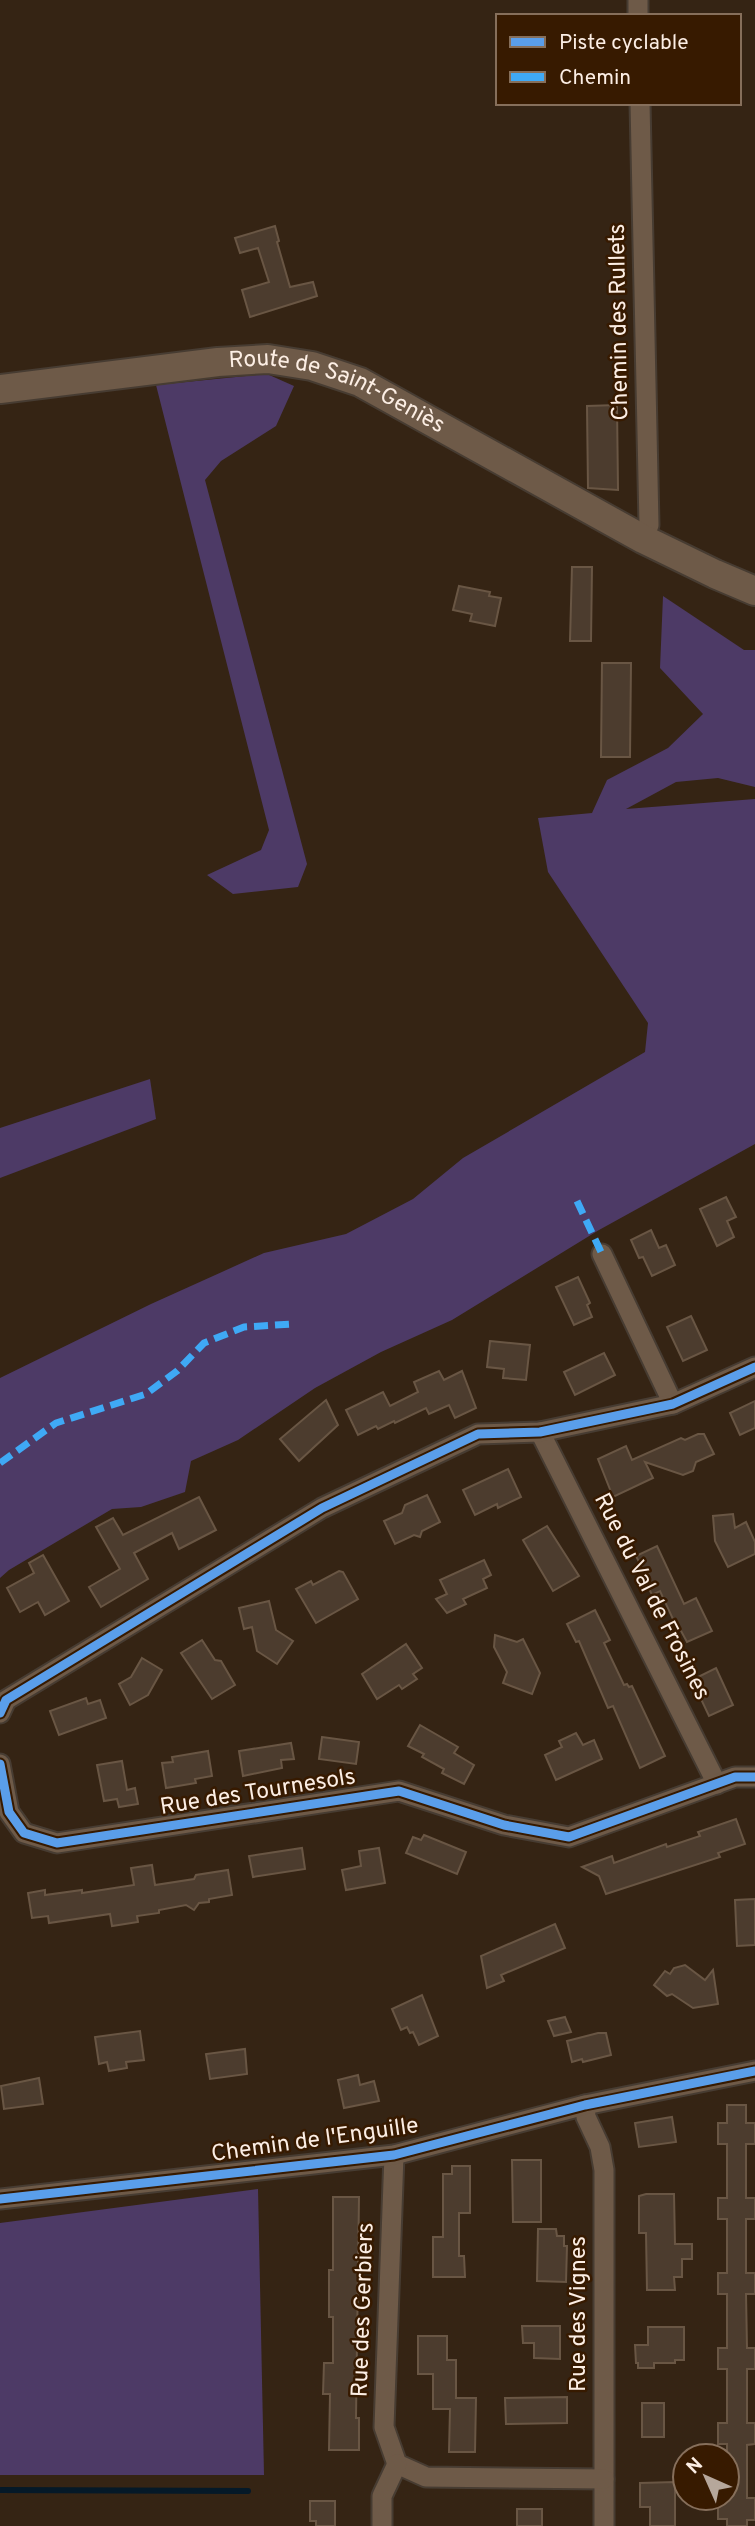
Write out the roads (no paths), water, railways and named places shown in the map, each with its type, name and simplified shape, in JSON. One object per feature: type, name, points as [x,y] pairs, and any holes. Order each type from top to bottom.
[{"type":"main road","name":"Route de Saint-Geniès","points":[[0,389],[218,362],[268,359],[292,361],[359,382],[643,539],[755,591]]},
{"type":"street","name":"Chemin des Rullets","points":[[640,105],[649,525],[643,539]]},
{"type":"street","points":[[602,1254],[673,1404]]},
{"type":"street","points":[[0,1713],[6,1700],[322,1508],[478,1434],[541,1432],[673,1404],[755,1367]]},
{"type":"street","name":"Rue du Val de Frosines","points":[[541,1432],[717,1784]]},
{"type":"street","name":"Rue des Tournesols","points":[[0,1764],[9,1812],[24,1833],[57,1843],[399,1791],[504,1825],[569,1837],[717,1784]]},
{"type":"street","points":[[717,1784],[735,1777],[755,1777]]},
{"type":"street","name":"Chemin de l'Enguille","points":[[0,2199],[394,2155],[585,2105],[755,2071]]},
{"type":"street","name":"Rue des Vignes","points":[[585,2105],[586,2116],[600,2147],[604,2170],[604,2526]]},
{"type":"street","name":"Rue des Gerbiers","points":[[394,2155],[384,2427],[397,2464]]},
{"type":"street","points":[[382,2526],[382,2496],[397,2464],[426,2477],[604,2479]]},
{"type":"waterway","points":[[0,2490],[248,2491]]}]
